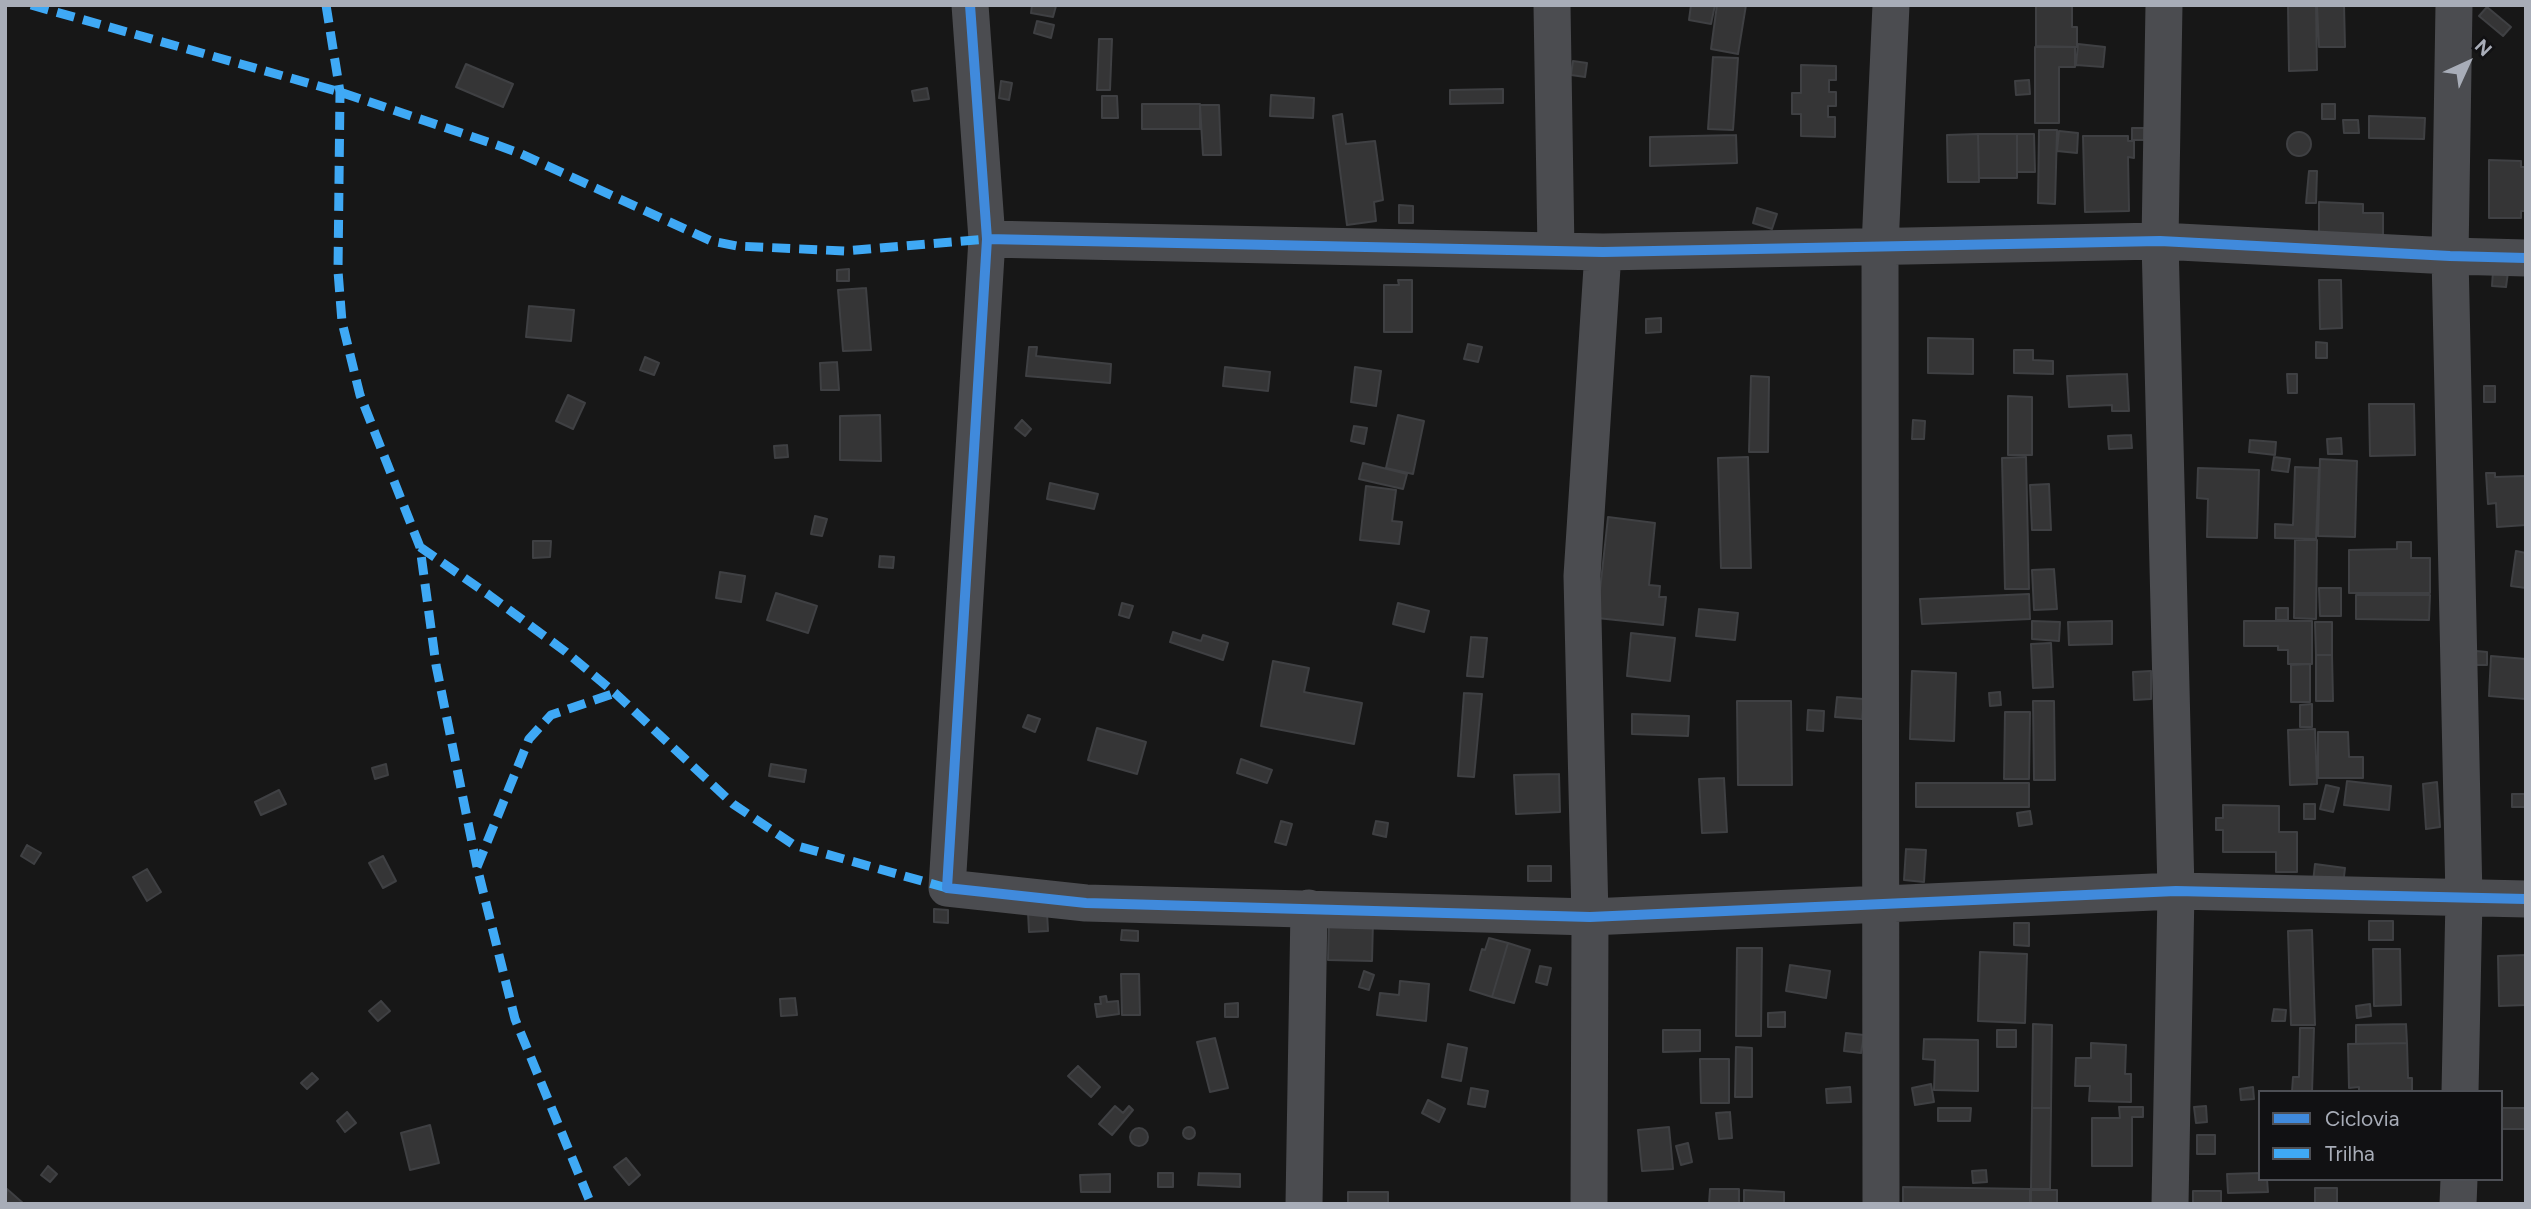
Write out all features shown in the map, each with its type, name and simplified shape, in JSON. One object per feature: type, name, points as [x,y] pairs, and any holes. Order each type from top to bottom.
[{"type":"street","points":[[971,5],[986,239],[947,888],[1086,903],[1590,917],[2176,891],[2526,899]]},
{"type":"street","points":[[1552,5],[1556,251]]},
{"type":"street","points":[[1881,1204],[1880,246],[1891,5]]},
{"type":"street","points":[[2164,5],[2160,241],[2176,891],[2170,1204]]},
{"type":"street","points":[[2454,5],[2450,256],[2463,898],[2460,1090]]},
{"type":"street","points":[[986,239],[1603,252],[2160,241],[2526,258]]},
{"type":"street","points":[[1589,1204],[1590,917],[1582,576],[1603,252]]},
{"type":"street","points":[[1304,1204],[1309,908]]},
{"type":"street","points":[[2458,1204],[2459,1181]]},
{"type":"building","points":[[1032,5],[1056,6],[1053,17],[1031,13]]},
{"type":"building","points":[[1691,5],[1715,5],[1711,24],[1689,20]]},
{"type":"building","points":[[1717,5],[1746,5],[1738,54],[1711,49]]},
{"type":"building","points":[[2036,5],[2072,5],[2072,27],[2077,27],[2077,47],[2036,46]]},
{"type":"building","points":[[2288,5],[2316,5],[2317,70],[2289,71]]},
{"type":"building","points":[[2317,5],[2344,5],[2345,47],[2319,47]]},
{"type":"building","points":[[2487,7],[2511,27],[2503,36],[2479,16]]},
{"type":"building","points":[[1037,21],[1054,25],[1051,38],[1034,33]]},
{"type":"building","points":[[1099,39],[1112,39],[1110,90],[1097,90]]},
{"type":"building","points":[[2078,44],[2105,47],[2103,67],[2076,65]]},
{"type":"building","points":[[2035,47],[2075,47],[2075,67],[2059,67],[2059,123],[2035,123]]},
{"type":"building","points":[[1713,57],[1738,58],[1733,130],[1708,129]]},
{"type":"building","points":[[1573,61],[1587,63],[1585,77],[1571,75]]},
{"type":"building","points":[[466,64],[513,84],[503,107],[456,87]]},
{"type":"building","points":[[1801,65],[1836,66],[1836,80],[1829,80],[1829,92],[1836,92],[1836,106],[1828,106],[1828,117],[1835,117],[1835,137],[1801,136],[1801,114],[1792,114],[1792,93],[1801,93]]},
{"type":"building","points":[[2029,80],[2030,94],[2016,95],[2015,81]]},
{"type":"building","points":[[1001,81],[1012,83],[1009,100],[999,98]]},
{"type":"building","points":[[927,88],[929,99],[914,101],[912,91]]},
{"type":"building","points":[[1503,89],[1503,103],[1450,104],[1450,90]]},
{"type":"building","points":[[1271,95],[1314,98],[1313,118],[1270,116]]},
{"type":"building","points":[[1102,96],[1117,96],[1118,118],[1102,118]]},
{"type":"building","points":[[1142,104],[1200,104],[1200,129],[1142,129]]},
{"type":"building","points":[[2322,104],[2335,104],[2335,119],[2322,119]]},
{"type":"building","points":[[1200,105],[1219,105],[1221,155],[1203,155]]},
{"type":"building","points":[[1342,114],[1346,144],[1375,141],[1383,200],[1374,202],[1376,221],[1347,225],[1333,116]]},
{"type":"building","points":[[2369,116],[2425,118],[2424,139],[2369,138]]},
{"type":"building","points":[[2343,120],[2358,120],[2359,133],[2344,133]]},
{"type":"building","points":[[2132,128],[2144,128],[2144,140],[2132,140]]},
{"type":"building","points":[[2039,130],[2057,130],[2055,204],[2038,203]]},
{"type":"building","points":[[2059,131],[2078,133],[2077,153],[2057,151]]},
{"type":"building","points":[[2299,132],[2307,136],[2311,144],[2307,152],[2299,156],[2291,152],[2287,144],[2291,136]]},
{"type":"building","points":[[1978,134],[1979,182],[1948,182],[1947,135]]},
{"type":"building","points":[[1978,134],[2017,134],[2017,178],[1979,178]]},
{"type":"building","points":[[2017,134],[2034,134],[2035,172],[2017,172]]},
{"type":"building","points":[[1736,135],[1737,163],[1650,166],[1650,137]]},
{"type":"building","points":[[2083,136],[2128,136],[2128,141],[2134,141],[2134,158],[2128,157],[2129,211],[2085,212]]},
{"type":"building","points":[[2489,160],[2521,161],[2521,167],[2526,167],[2526,211],[2521,211],[2521,218],[2489,218]]},
{"type":"building","points":[[2309,171],[2317,171],[2316,203],[2306,203]]},
{"type":"building","points":[[2319,202],[2363,204],[2363,213],[2383,213],[2383,239],[2319,238]]},
{"type":"building","points":[[1399,205],[1413,206],[1413,223],[1399,223]]},
{"type":"building","points":[[1757,208],[1777,214],[1772,229],[1753,223]]},
{"type":"building","points":[[849,269],[849,281],[837,281],[837,270]]},
{"type":"building","points":[[2493,271],[2508,272],[2506,287],[2492,286]]},
{"type":"building","points":[[1398,280],[1412,280],[1412,332],[1384,332],[1384,285],[1399,285]]},
{"type":"building","points":[[2319,280],[2341,280],[2342,328],[2320,329]]},
{"type":"building","points":[[866,288],[871,350],[843,351],[838,290]]},
{"type":"building","points":[[529,306],[574,310],[571,341],[526,337]]},
{"type":"building","points":[[1661,318],[1661,332],[1646,333],[1646,319]]},
{"type":"building","points":[[1928,338],[1973,339],[1973,374],[1928,373]]},
{"type":"building","points":[[2316,342],[2327,343],[2327,358],[2316,358]]},
{"type":"building","points":[[1468,344],[1482,347],[1478,362],[1464,359]]},
{"type":"building","points":[[1029,347],[1037,347],[1036,356],[1111,364],[1110,383],[1026,376]]},
{"type":"building","points":[[2014,350],[2033,350],[2033,360],[2053,361],[2053,374],[2014,373]]},
{"type":"building","points":[[645,357],[659,363],[654,375],[640,370]]},
{"type":"building","points":[[837,362],[839,390],[821,390],[820,363]]},
{"type":"building","points":[[1225,367],[1270,372],[1268,391],[1223,386]]},
{"type":"building","points":[[1355,367],[1381,371],[1376,406],[1351,402]]},
{"type":"building","points":[[2127,374],[2129,411],[2112,411],[2112,405],[2069,407],[2067,376]]},
{"type":"building","points":[[2287,374],[2297,374],[2297,393],[2288,393]]},
{"type":"building","points":[[1751,376],[1769,377],[1768,452],[1749,452]]},
{"type":"building","points":[[2484,386],[2495,386],[2495,402],[2484,402]]},
{"type":"building","points":[[568,395],[585,403],[573,429],[556,421]]},
{"type":"building","points":[[2008,396],[2032,397],[2032,455],[2008,455]]},
{"type":"building","points":[[2369,404],[2414,404],[2415,455],[2370,456]]},
{"type":"building","points":[[880,415],[881,461],[840,460],[840,416]]},
{"type":"building","points":[[1398,415],[1424,421],[1413,474],[1386,468]]},
{"type":"building","points":[[1022,420],[1031,429],[1025,436],[1015,428]]},
{"type":"building","points":[[1913,420],[1925,421],[1924,439],[1912,439]]},
{"type":"building","points":[[1354,426],[1367,428],[1364,444],[1351,441]]},
{"type":"building","points":[[2131,435],[2132,448],[2109,449],[2108,436]]},
{"type":"building","points":[[2341,438],[2342,454],[2328,454],[2327,439]]},
{"type":"building","points":[[2250,440],[2276,442],[2275,455],[2249,452]]},
{"type":"building","points":[[787,445],[788,457],[775,458],[774,446]]},
{"type":"building","points":[[1748,457],[1751,568],[1721,568],[1718,458]]},
{"type":"building","points":[[2026,457],[2029,589],[2005,589],[2002,458]]},
{"type":"building","points":[[2274,457],[2290,459],[2288,472],[2272,470]]},
{"type":"building","points":[[2320,459],[2357,461],[2355,537],[2318,536]]},
{"type":"building","points":[[1363,463],[1407,474],[1403,489],[1359,479]]},
{"type":"building","points":[[2295,467],[2319,468],[2316,539],[2275,538],[2275,524],[2293,525]]},
{"type":"building","points":[[2198,468],[2259,470],[2257,538],[2207,537],[2208,499],[2197,498]]},
{"type":"building","points":[[2486,473],[2495,473],[2495,477],[2526,476],[2526,525],[2497,527],[2496,503],[2488,504]]},
{"type":"building","points":[[1050,483],[1098,494],[1094,509],[1047,499]]},
{"type":"building","points":[[2049,484],[2051,530],[2032,530],[2030,485]]},
{"type":"building","points":[[1366,486],[1396,490],[1392,521],[1402,522],[1399,544],[1360,540]]},
{"type":"building","points":[[815,516],[827,519],[822,536],[811,534]]},
{"type":"building","points":[[1608,517],[1655,523],[1649,585],[1660,586],[1659,597],[1666,597],[1663,625],[1597,618]]},
{"type":"building","points":[[2295,540],[2317,540],[2316,619],[2294,618]]},
{"type":"building","points":[[533,541],[551,541],[550,557],[533,558]]},
{"type":"building","points":[[2397,542],[2411,542],[2411,558],[2430,558],[2430,593],[2349,593],[2349,550],[2397,549]]},
{"type":"building","points":[[2516,551],[2526,553],[2526,588],[2511,586]]},
{"type":"building","points":[[880,556],[894,557],[893,568],[879,567]]},
{"type":"building","points":[[2054,569],[2057,609],[2034,610],[2032,570]]},
{"type":"building","points":[[720,572],[745,576],[741,602],[716,598]]},
{"type":"building","points":[[2319,588],[2341,588],[2341,616],[2320,616]]},
{"type":"building","points":[[776,593],[817,606],[808,633],[767,620]]},
{"type":"building","points":[[2029,594],[2030,619],[1922,624],[1920,599]]},
{"type":"building","points":[[2356,595],[2430,595],[2429,620],[2356,619]]},
{"type":"building","points":[[1122,603],[1133,606],[1129,618],[1119,615]]},
{"type":"building","points":[[1398,603],[1429,611],[1424,632],[1393,624]]},
{"type":"building","points":[[2276,608],[2288,608],[2288,620],[2276,620]]},
{"type":"building","points":[[1699,609],[1738,613],[1735,640],[1696,636]]},
{"type":"building","points":[[2032,621],[2060,622],[2059,641],[2032,639]]},
{"type":"building","points":[[2112,621],[2112,644],[2069,645],[2068,622]]},
{"type":"building","points":[[2244,621],[2312,621],[2312,664],[2288,664],[2288,650],[2278,650],[2278,646],[2244,646]]},
{"type":"building","points":[[2315,622],[2332,622],[2332,655],[2316,655]]},
{"type":"building","points":[[1173,632],[1201,641],[1203,635],[1228,643],[1223,660],[1170,642]]},
{"type":"building","points":[[1631,633],[1675,638],[1670,681],[1627,676]]},
{"type":"building","points":[[1471,637],[1487,638],[1483,677],[1467,676]]},
{"type":"building","points":[[2051,643],[2053,687],[2033,688],[2031,644]]},
{"type":"building","points":[[2476,651],[2487,652],[2487,665],[2475,665]]},
{"type":"building","points":[[2316,655],[2332,655],[2333,701],[2316,701]]},
{"type":"building","points":[[2491,656],[2526,659],[2526,699],[2489,696]]},
{"type":"building","points":[[1273,661],[1309,668],[1304,692],[1362,703],[1354,744],[1261,726]]},
{"type":"building","points":[[2310,664],[2310,702],[2291,702],[2291,665]]},
{"type":"building","points":[[1912,671],[1956,673],[1954,741],[1910,739]]},
{"type":"building","points":[[2151,671],[2151,699],[2134,700],[2133,672]]},
{"type":"building","points":[[2000,692],[2001,705],[1990,706],[1989,693]]},
{"type":"building","points":[[1464,693],[1482,694],[1474,777],[1458,776]]},
{"type":"building","points":[[1837,697],[1864,699],[1862,719],[1835,717]]},
{"type":"building","points":[[1737,701],[1791,701],[1792,785],[1738,785]]},
{"type":"building","points":[[2033,701],[2054,701],[2055,780],[2034,780]]},
{"type":"building","points":[[2312,704],[2312,727],[2300,727],[2300,705]]},
{"type":"building","points":[[1808,710],[1824,711],[1823,731],[1807,730]]},
{"type":"building","points":[[2005,712],[2030,712],[2029,779],[2004,779]]},
{"type":"building","points":[[1632,714],[1689,716],[1688,736],[1632,734]]},
{"type":"building","points":[[1028,715],[1040,719],[1035,732],[1023,727]]},
{"type":"building","points":[[1097,728],[1146,742],[1137,774],[1088,760]]},
{"type":"building","points":[[2315,729],[2317,784],[2290,785],[2288,730]]},
{"type":"building","points":[[2318,732],[2348,732],[2349,757],[2363,757],[2363,778],[2318,778]]},
{"type":"building","points":[[1241,759],[1272,770],[1267,783],[1237,773]]},
{"type":"building","points":[[386,764],[388,775],[375,779],[372,768]]},
{"type":"building","points":[[771,764],[806,770],[804,782],[769,776]]},
{"type":"building","points":[[1559,774],[1560,812],[1516,814],[1514,775]]},
{"type":"building","points":[[1724,778],[1727,832],[1702,833],[1699,779]]},
{"type":"building","points":[[2347,781],[2391,786],[2389,810],[2344,805]]},
{"type":"building","points":[[2437,782],[2440,827],[2426,829],[2423,784]]},
{"type":"building","points":[[1916,783],[2029,783],[2029,807],[1916,807]]},
{"type":"building","points":[[2326,785],[2339,788],[2333,812],[2320,809]]},
{"type":"building","points":[[279,790],[286,804],[261,815],[255,802]]},
{"type":"building","points":[[2512,794],[2526,794],[2526,807],[2512,807]]},
{"type":"building","points":[[2304,804],[2315,804],[2315,819],[2304,819]]},
{"type":"building","points":[[2223,805],[2279,806],[2279,832],[2297,832],[2297,872],[2276,872],[2276,852],[2223,852],[2223,830],[2216,830],[2216,818],[2223,818]]},
{"type":"building","points":[[2030,811],[2032,824],[2019,826],[2017,813]]},
{"type":"building","points":[[1281,821],[1292,824],[1286,845],[1275,842]]},
{"type":"building","points":[[1376,821],[1388,823],[1386,837],[1373,834]]},
{"type":"building","points":[[27,845],[41,853],[34,864],[21,856]]},
{"type":"building","points":[[1906,849],[1926,850],[1924,882],[1904,880]]},
{"type":"building","points":[[383,856],[396,881],[383,888],[369,863]]},
{"type":"building","points":[[2315,864],[2345,868],[2343,885],[2313,882]]},
{"type":"building","points":[[1528,866],[1551,866],[1551,881],[1528,881]]},
{"type":"building","points":[[147,869],[161,892],[147,901],[133,877]]},
{"type":"building","points":[[934,909],[948,910],[948,923],[934,922]]},
{"type":"building","points":[[1028,912],[1047,912],[1048,931],[1029,932]]},
{"type":"building","points":[[1329,918],[1373,920],[1372,961],[1328,960]]},
{"type":"building","points":[[2369,921],[2393,921],[2393,940],[2369,940]]},
{"type":"building","points":[[2014,923],[2029,923],[2029,946],[2014,945]]},
{"type":"building","points":[[1122,930],[1138,931],[1138,941],[1121,940]]},
{"type":"building","points":[[2312,930],[2315,1025],[2291,1025],[2288,931]]},
{"type":"building","points":[[1489,938],[1508,943],[1492,997],[1470,990],[1482,949],[1485,950]]},
{"type":"building","points":[[1508,943],[1530,950],[1514,1003],[1492,997]]},
{"type":"building","points":[[1737,948],[1762,948],[1761,1036],[1736,1036]]},
{"type":"building","points":[[2373,949],[2400,949],[2401,1005],[2374,1006]]},
{"type":"building","points":[[1980,952],[2027,954],[2025,1023],[1978,1021]]},
{"type":"building","points":[[2526,955],[2526,1005],[2499,1006],[2498,956]]},
{"type":"building","points":[[1790,965],[1830,971],[1826,998],[1786,991]]},
{"type":"building","points":[[1540,966],[1551,968],[1547,985],[1536,982]]},
{"type":"building","points":[[1364,971],[1374,975],[1369,990],[1359,987]]},
{"type":"building","points":[[1121,974],[1139,974],[1140,1015],[1122,1015]]},
{"type":"building","points":[[1400,981],[1429,984],[1426,1021],[1377,1015],[1380,993],[1399,995]]},
{"type":"building","points":[[1106,996],[1107,1002],[1118,1001],[1119,1014],[1097,1017],[1095,1004],[1101,1004],[1100,997]]},
{"type":"building","points":[[795,998],[797,1015],[781,1016],[780,999]]},
{"type":"building","points":[[381,1001],[390,1011],[378,1021],[369,1011]]},
{"type":"building","points":[[1238,1003],[1238,1017],[1225,1017],[1225,1004]]},
{"type":"building","points":[[2370,1004],[2371,1016],[2357,1018],[2356,1006]]},
{"type":"building","points":[[2274,1009],[2286,1010],[2285,1021],[2272,1021]]},
{"type":"building","points":[[1785,1012],[1785,1027],[1768,1027],[1768,1013]]},
{"type":"building","points":[[2033,1024],[2052,1025],[2051,1108],[2032,1108]]},
{"type":"building","points":[[2406,1024],[2407,1043],[2356,1044],[2356,1025]]},
{"type":"building","points":[[2300,1028],[2314,1028],[2312,1090],[2292,1090],[2293,1077],[2299,1077]]},
{"type":"building","points":[[1663,1030],[1700,1030],[1700,1051],[1663,1052]]},
{"type":"building","points":[[1997,1030],[2016,1030],[2016,1047],[1997,1047]]},
{"type":"building","points":[[1846,1033],[1864,1035],[1861,1053],[1844,1051]]},
{"type":"building","points":[[1215,1038],[1228,1088],[1210,1092],[1197,1042]]},
{"type":"building","points":[[1924,1039],[1978,1040],[1978,1091],[1934,1090],[1935,1060],[1923,1059]]},
{"type":"building","points":[[2091,1043],[2126,1045],[2125,1074],[2131,1074],[2131,1102],[2089,1101],[2090,1086],[2075,1086],[2076,1058],[2091,1058]]},
{"type":"building","points":[[2407,1043],[2408,1078],[2412,1078],[2412,1090],[2349,1088],[2348,1044]]},
{"type":"building","points":[[1448,1044],[1467,1048],[1461,1081],[1442,1077]]},
{"type":"building","points":[[1736,1047],[1752,1048],[1752,1097],[1735,1097]]},
{"type":"building","points":[[1700,1059],[1729,1059],[1729,1103],[1701,1103]]},
{"type":"building","points":[[1078,1066],[1100,1087],[1091,1097],[1068,1076]]},
{"type":"building","points":[[312,1073],[318,1079],[307,1089],[301,1083]]},
{"type":"building","points":[[1931,1084],[1934,1102],[1915,1105],[1912,1088]]},
{"type":"building","points":[[1850,1087],[1851,1102],[1827,1103],[1826,1089]]},
{"type":"building","points":[[2253,1087],[2254,1099],[2241,1100],[2240,1089]]},
{"type":"building","points":[[1471,1088],[1488,1091],[1485,1107],[1468,1104]]},
{"type":"building","points":[[1428,1100],[1445,1109],[1439,1122],[1422,1113]]},
{"type":"building","points":[[1115,1106],[1123,1113],[1129,1106],[1133,1110],[1112,1135],[1099,1124]]},
{"type":"building","points":[[2206,1106],[2207,1122],[2196,1123],[2194,1107]]},
{"type":"building","points":[[2119,1107],[2143,1107],[2143,1117],[2132,1117],[2132,1166],[2092,1166],[2092,1118],[2120,1118]]},
{"type":"building","points":[[1938,1108],[1971,1108],[1970,1121],[1938,1121]]},
{"type":"building","points":[[2032,1108],[2051,1108],[2050,1189],[2031,1189]]},
{"type":"building","points":[[2503,1108],[2526,1108],[2526,1129],[2503,1129]]},
{"type":"building","points":[[347,1112],[356,1123],[345,1132],[337,1121]]},
{"type":"building","points":[[1730,1112],[1732,1138],[1719,1139],[1716,1113]]},
{"type":"building","points":[[430,1125],[439,1163],[410,1170],[401,1133]]},
{"type":"building","points":[[1669,1127],[1673,1169],[1642,1171],[1638,1130]]},
{"type":"building","points":[[1139,1128],[1145,1131],[1148,1137],[1145,1143],[1139,1146],[1133,1143],[1130,1137],[1133,1131]]},
{"type":"building","points":[[1184,1128],[1194,1128],[1194,1138],[1184,1138]]},
{"type":"building","points":[[2197,1135],[2215,1135],[2215,1154],[2197,1154]]},
{"type":"building","points":[[1688,1143],[1692,1162],[1681,1165],[1676,1146]]},
{"type":"building","points":[[626,1158],[640,1175],[629,1185],[614,1167]]},
{"type":"building","points":[[48,1166],[57,1174],[50,1182],[41,1175]]},
{"type":"building","points":[[1986,1170],[1987,1182],[1973,1183],[1972,1171]]},
{"type":"building","points":[[1158,1173],[1173,1173],[1173,1187],[1158,1187]]},
{"type":"building","points":[[1199,1173],[1240,1174],[1240,1187],[1198,1185]]},
{"type":"building","points":[[2258,1173],[2258,1181],[2267,1181],[2268,1192],[2228,1193],[2227,1174]]},
{"type":"building","points":[[1110,1174],[1110,1192],[1081,1192],[1080,1175]]},
{"type":"building","points":[[1903,1187],[2030,1189],[2030,1204],[1903,1203]]},
{"type":"building","points":[[2315,1188],[2337,1188],[2337,1204],[2315,1204]]},
{"type":"building","points":[[7,1189],[24,1204],[5,1204]]},
{"type":"building","points":[[1710,1189],[1739,1189],[1739,1204],[1709,1204]]},
{"type":"building","points":[[1744,1190],[1784,1192],[1784,1204],[1744,1204]]},
{"type":"building","points":[[2031,1190],[2057,1190],[2057,1204],[2031,1204]]},
{"type":"building","points":[[2193,1191],[2221,1191],[2221,1204],[2193,1204]]},
{"type":"building","points":[[1348,1192],[1388,1192],[1388,1204],[1348,1204]]},
{"type":"marked path","points":[[31,5],[340,92],[494,144],[711,241],[737,246],[845,251],[987,239]]},
{"type":"marked path","points":[[326,5],[340,92],[338,271],[342,322],[360,395],[420,547],[436,665],[477,867],[515,1019],[591,1204]]},
{"type":"marked path","points":[[420,547],[566,652],[615,693],[733,804],[794,845],[947,888]]},
{"type":"marked path","points":[[477,867],[529,739],[551,715],[615,693]]},
{"type":"cycle path","points":[[970,5],[987,239],[947,888],[1086,903],[1590,917],[2176,891],[2526,899]]},
{"type":"cycle path","points":[[987,239],[1603,252],[2160,241],[2526,258]]}]
